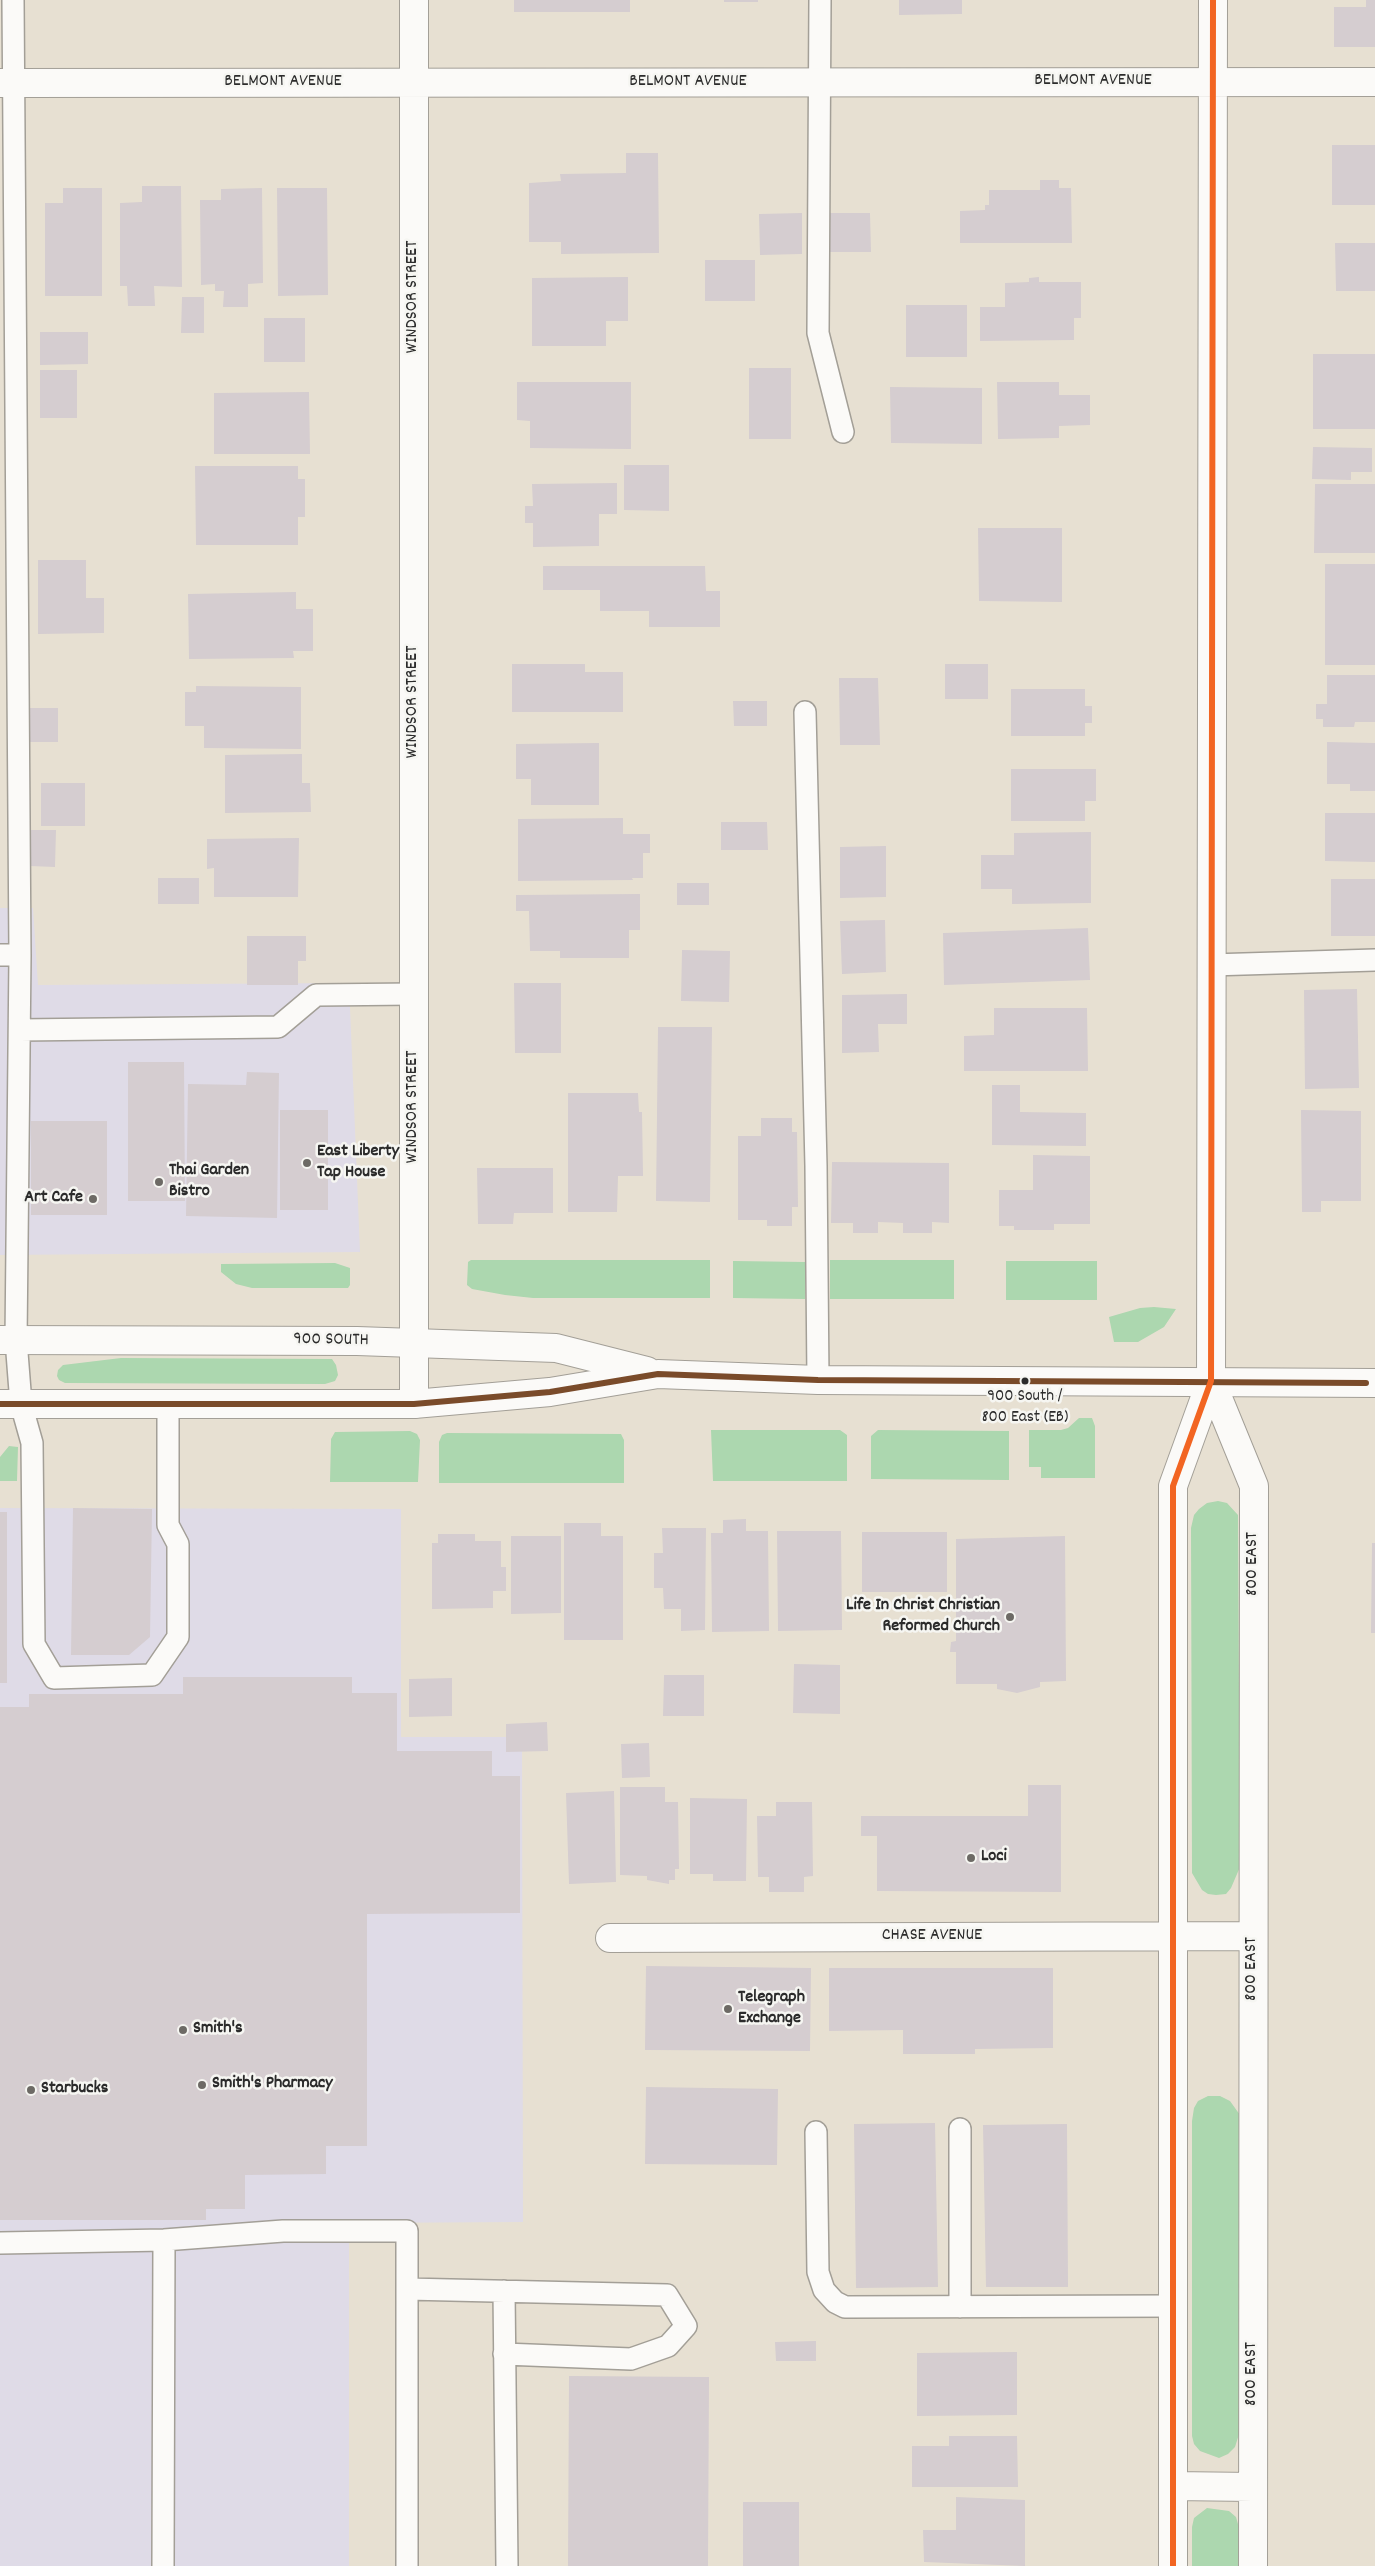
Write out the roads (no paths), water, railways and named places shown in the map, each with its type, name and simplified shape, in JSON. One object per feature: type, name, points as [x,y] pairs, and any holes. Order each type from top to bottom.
[{"type":"street","name":"WINDSOR STREET","points":[[414,0],[414,1404]]},
{"type":"street","name":"800 EAST","points":[[1173,2566],[1173,1486],[1211,1381],[1212,0]]},
{"type":"street","name":"BELMONT AVENUE","points":[[6,83],[1375,82]]},
{"type":"street","name":"900 SOUTH","points":[[8,1340],[414,1342],[556,1348],[658,1374]]},
{"type":"street","name":"900 SOUTH","points":[[10,1404],[414,1404],[550,1392],[658,1374],[818,1380],[1375,1383]]},
{"type":"street","name":"800 EAST","points":[[1211,1381],[1254,1486],[1253,2566]]},
{"type":"street","name":"CHASE AVENUE","points":[[610,1938],[1253,1936]]},
{"type":"street","points":[[1173,2486],[1253,2487]]},
{"type":"lane","points":[[12,0],[6,83],[10,955],[20,1030],[8,1340],[10,1404],[32,1443],[34,1644],[54,1678],[152,1675],[178,1637],[178,1544],[168,1525],[168,1404]]},
{"type":"lane","points":[[820,0],[818,83],[818,333],[843,432]]},
{"type":"lane","points":[[805,712],[816,1166],[818,1380]]},
{"type":"lane","points":[[1211,965],[1375,960]]},
{"type":"lane","points":[[20,1030],[278,1027],[316,995],[414,994]]},
{"type":"lane","points":[[960,2129],[960,2307]]},
{"type":"lane","points":[[816,2132],[818,2272],[824,2290],[835,2302],[846,2307],[1173,2306]]},
{"type":"lane","points":[[0,2243],[164,2240],[283,2231],[407,2231],[407,2566]]},
{"type":"lane","points":[[163,2566],[164,2240]]},
{"type":"lane","points":[[407,2289],[667,2295],[686,2326],[668,2346],[631,2358],[504,2354]]},
{"type":"lane","points":[[504,2291],[507,2566]]},
{"type":"place","name":"East Liberty Tap House","points":[[307,1163]]},
{"type":"place","name":"Thai Garden Bistro","points":[[159,1182]]},
{"type":"place","name":"Art Cafe","points":[[93,1199]]},
{"type":"place","name":"900 South / 800 East (EB)","points":[[1025,1381]]},
{"type":"place","name":"Life In Christ Christian Reformed Church","points":[[1010,1617]]},
{"type":"place","name":"Loci","points":[[971,1858]]},
{"type":"place","name":"Telegraph Exchange","points":[[728,2009]]},
{"type":"place","name":"Smith's","points":[[183,2030]]},
{"type":"place","name":"Smith's Pharmacy","points":[[202,2085]]},
{"type":"place","name":"Starbucks","points":[[31,2090]]}]
